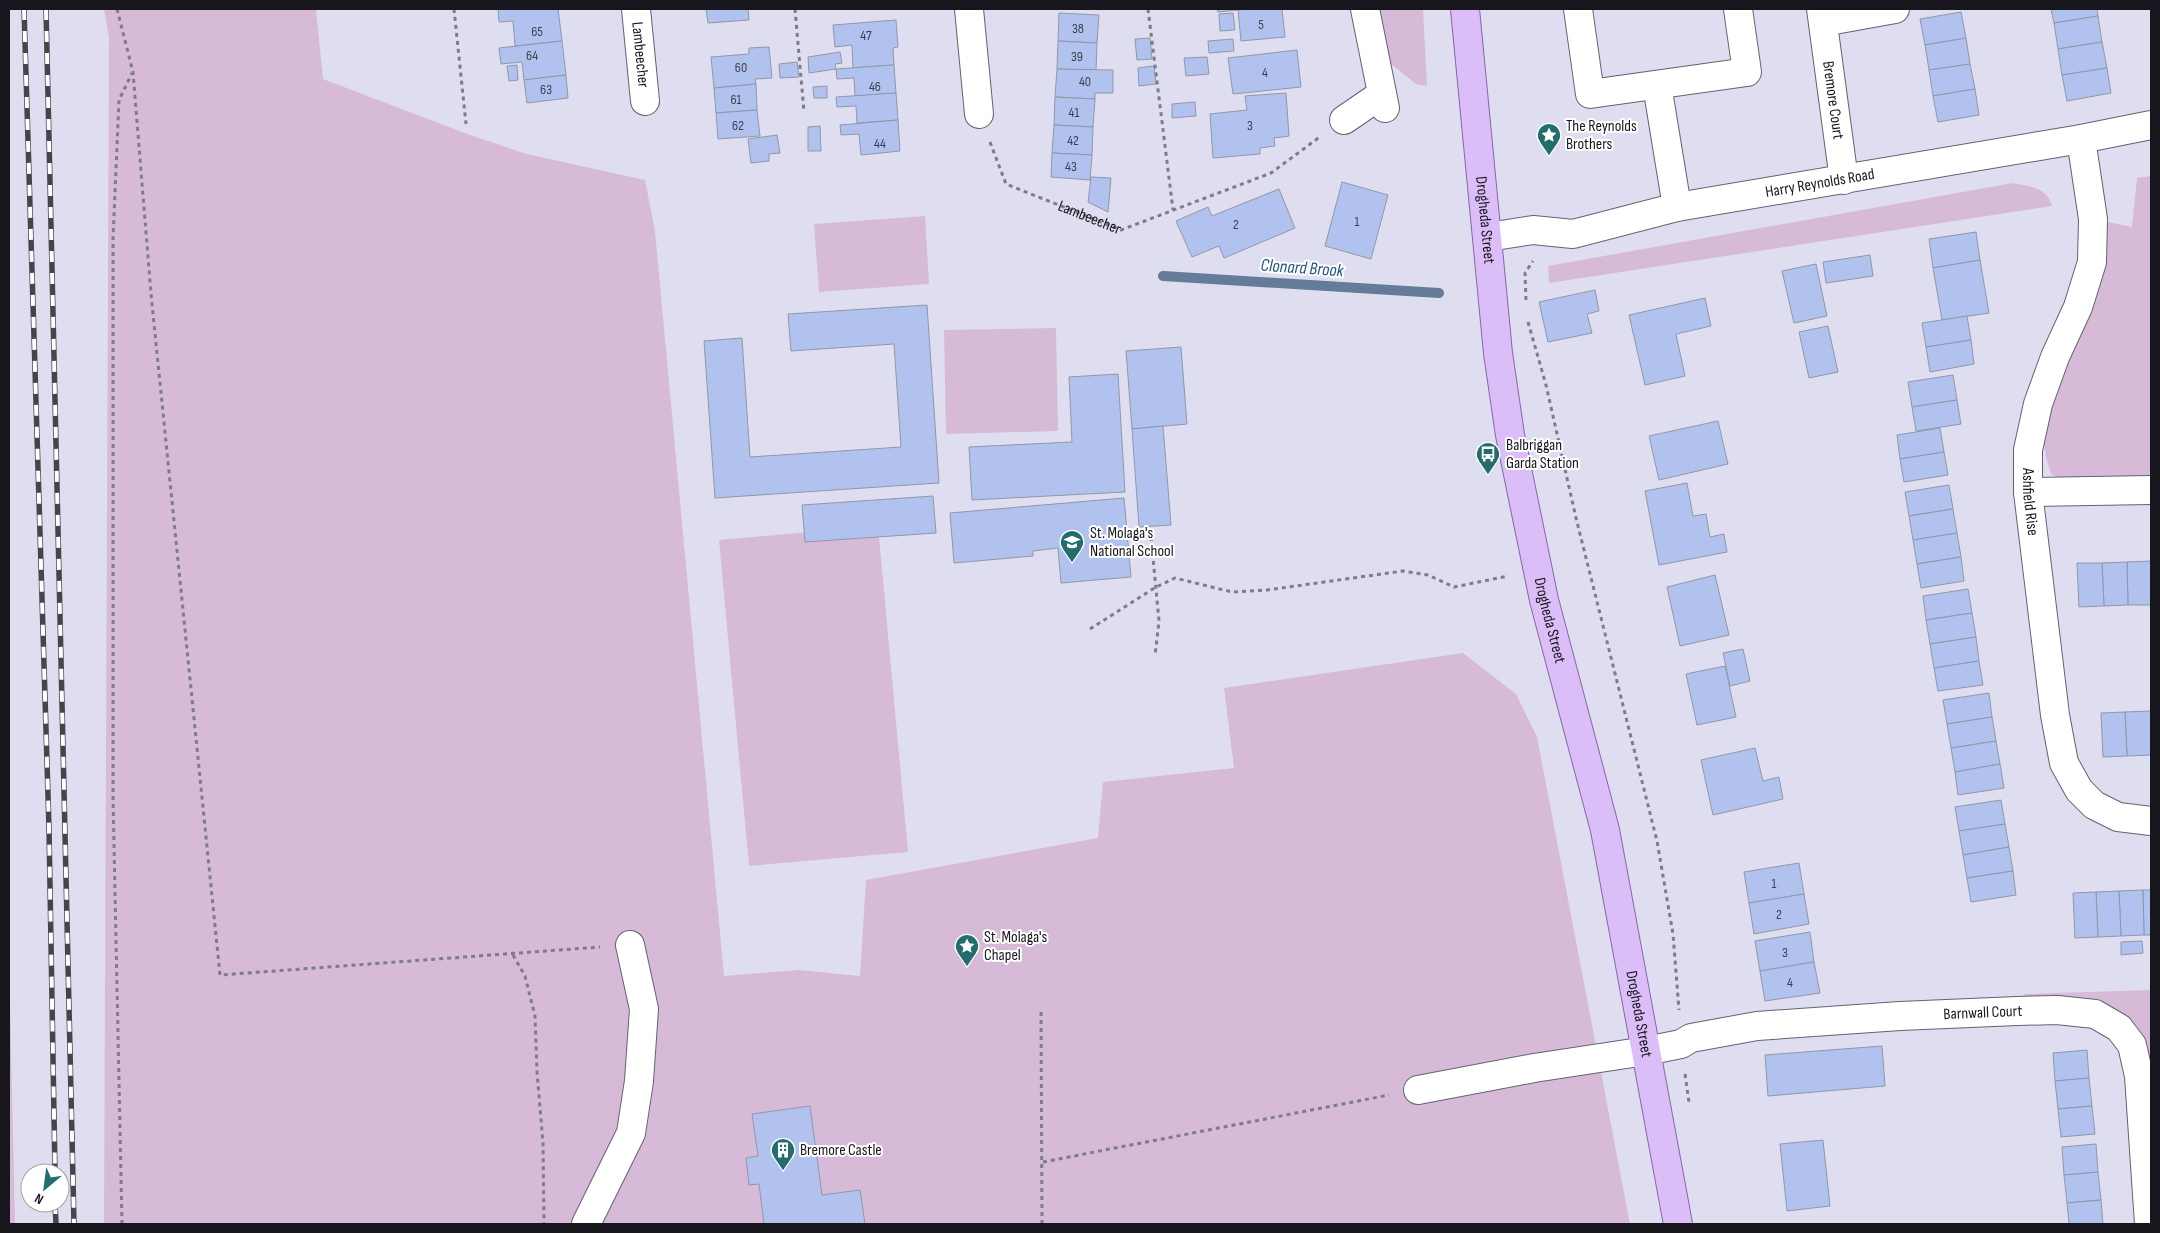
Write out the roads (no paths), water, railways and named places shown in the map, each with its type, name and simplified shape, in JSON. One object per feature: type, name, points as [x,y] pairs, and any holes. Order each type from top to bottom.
[{"type":"main road","name":"Drogheda Street","points":[[1465,9],[1498,353],[1510,435],[1538,570],[1605,830],[1678,1224]]},
{"type":"street","name":"Lambeecher","points":[[636,9],[645,102]]},
{"type":"street","points":[[969,9],[979,114]]},
{"type":"street","points":[[1344,120],[1383,101],[1365,9]]},
{"type":"street","points":[[1578,9],[1590,94],[1747,72],[1738,9]]},
{"type":"street","name":"Bremore Court","points":[[1844,180],[1822,15],[1895,9]]},
{"type":"street","points":[[1657,85],[1677,207]]},
{"type":"street","name":"Harry Reynolds Road","points":[[1488,237],[1533,230],[1573,234],[1677,207],[1844,180],[2151,125]]},
{"type":"street","name":"Ashfield Rise","points":[[2081,139],[2093,219],[2092,262],[2078,307],[2055,357],[2038,404],[2028,450],[2028,492],[2055,715],[2064,762],[2079,790],[2094,804],[2118,817],[2151,821]]},
{"type":"street","points":[[2028,492],[2151,490]]},
{"type":"street","points":[[586,1224],[632,1133],[639,1081],[644,1009],[630,945]]},
{"type":"street","name":"Barnwall Court","points":[[1418,1090],[1534,1068],[1646,1051],[1681,1044],[1691,1038],[1757,1026],[2017,1010],[2057,1010],[2095,1014],[2118,1028],[2132,1045],[2139,1076],[2150,1224]]},
{"type":"waterway","name":"Clonard Brook","points":[[1163,276],[1439,293]]},
{"type":"railway","points":[[24,9],[49,828],[55,1163]]},
{"type":"railway","points":[[46,9],[74,1224]]},
{"type":"railway","points":[[55,1213],[56,1224]]},
{"type":"place","name":"The Reynolds Brothers","points":[[1549,156]]},
{"type":"place","name":"Balbriggan Garda Station","points":[[1488,475]]},
{"type":"place","name":"St. Molaga's National School","points":[[1072,563]]},
{"type":"place","name":"St. Molaga's Chapel","points":[[967,967]]},
{"type":"place","name":"Bremore Castle","points":[[783,1171]]}]
